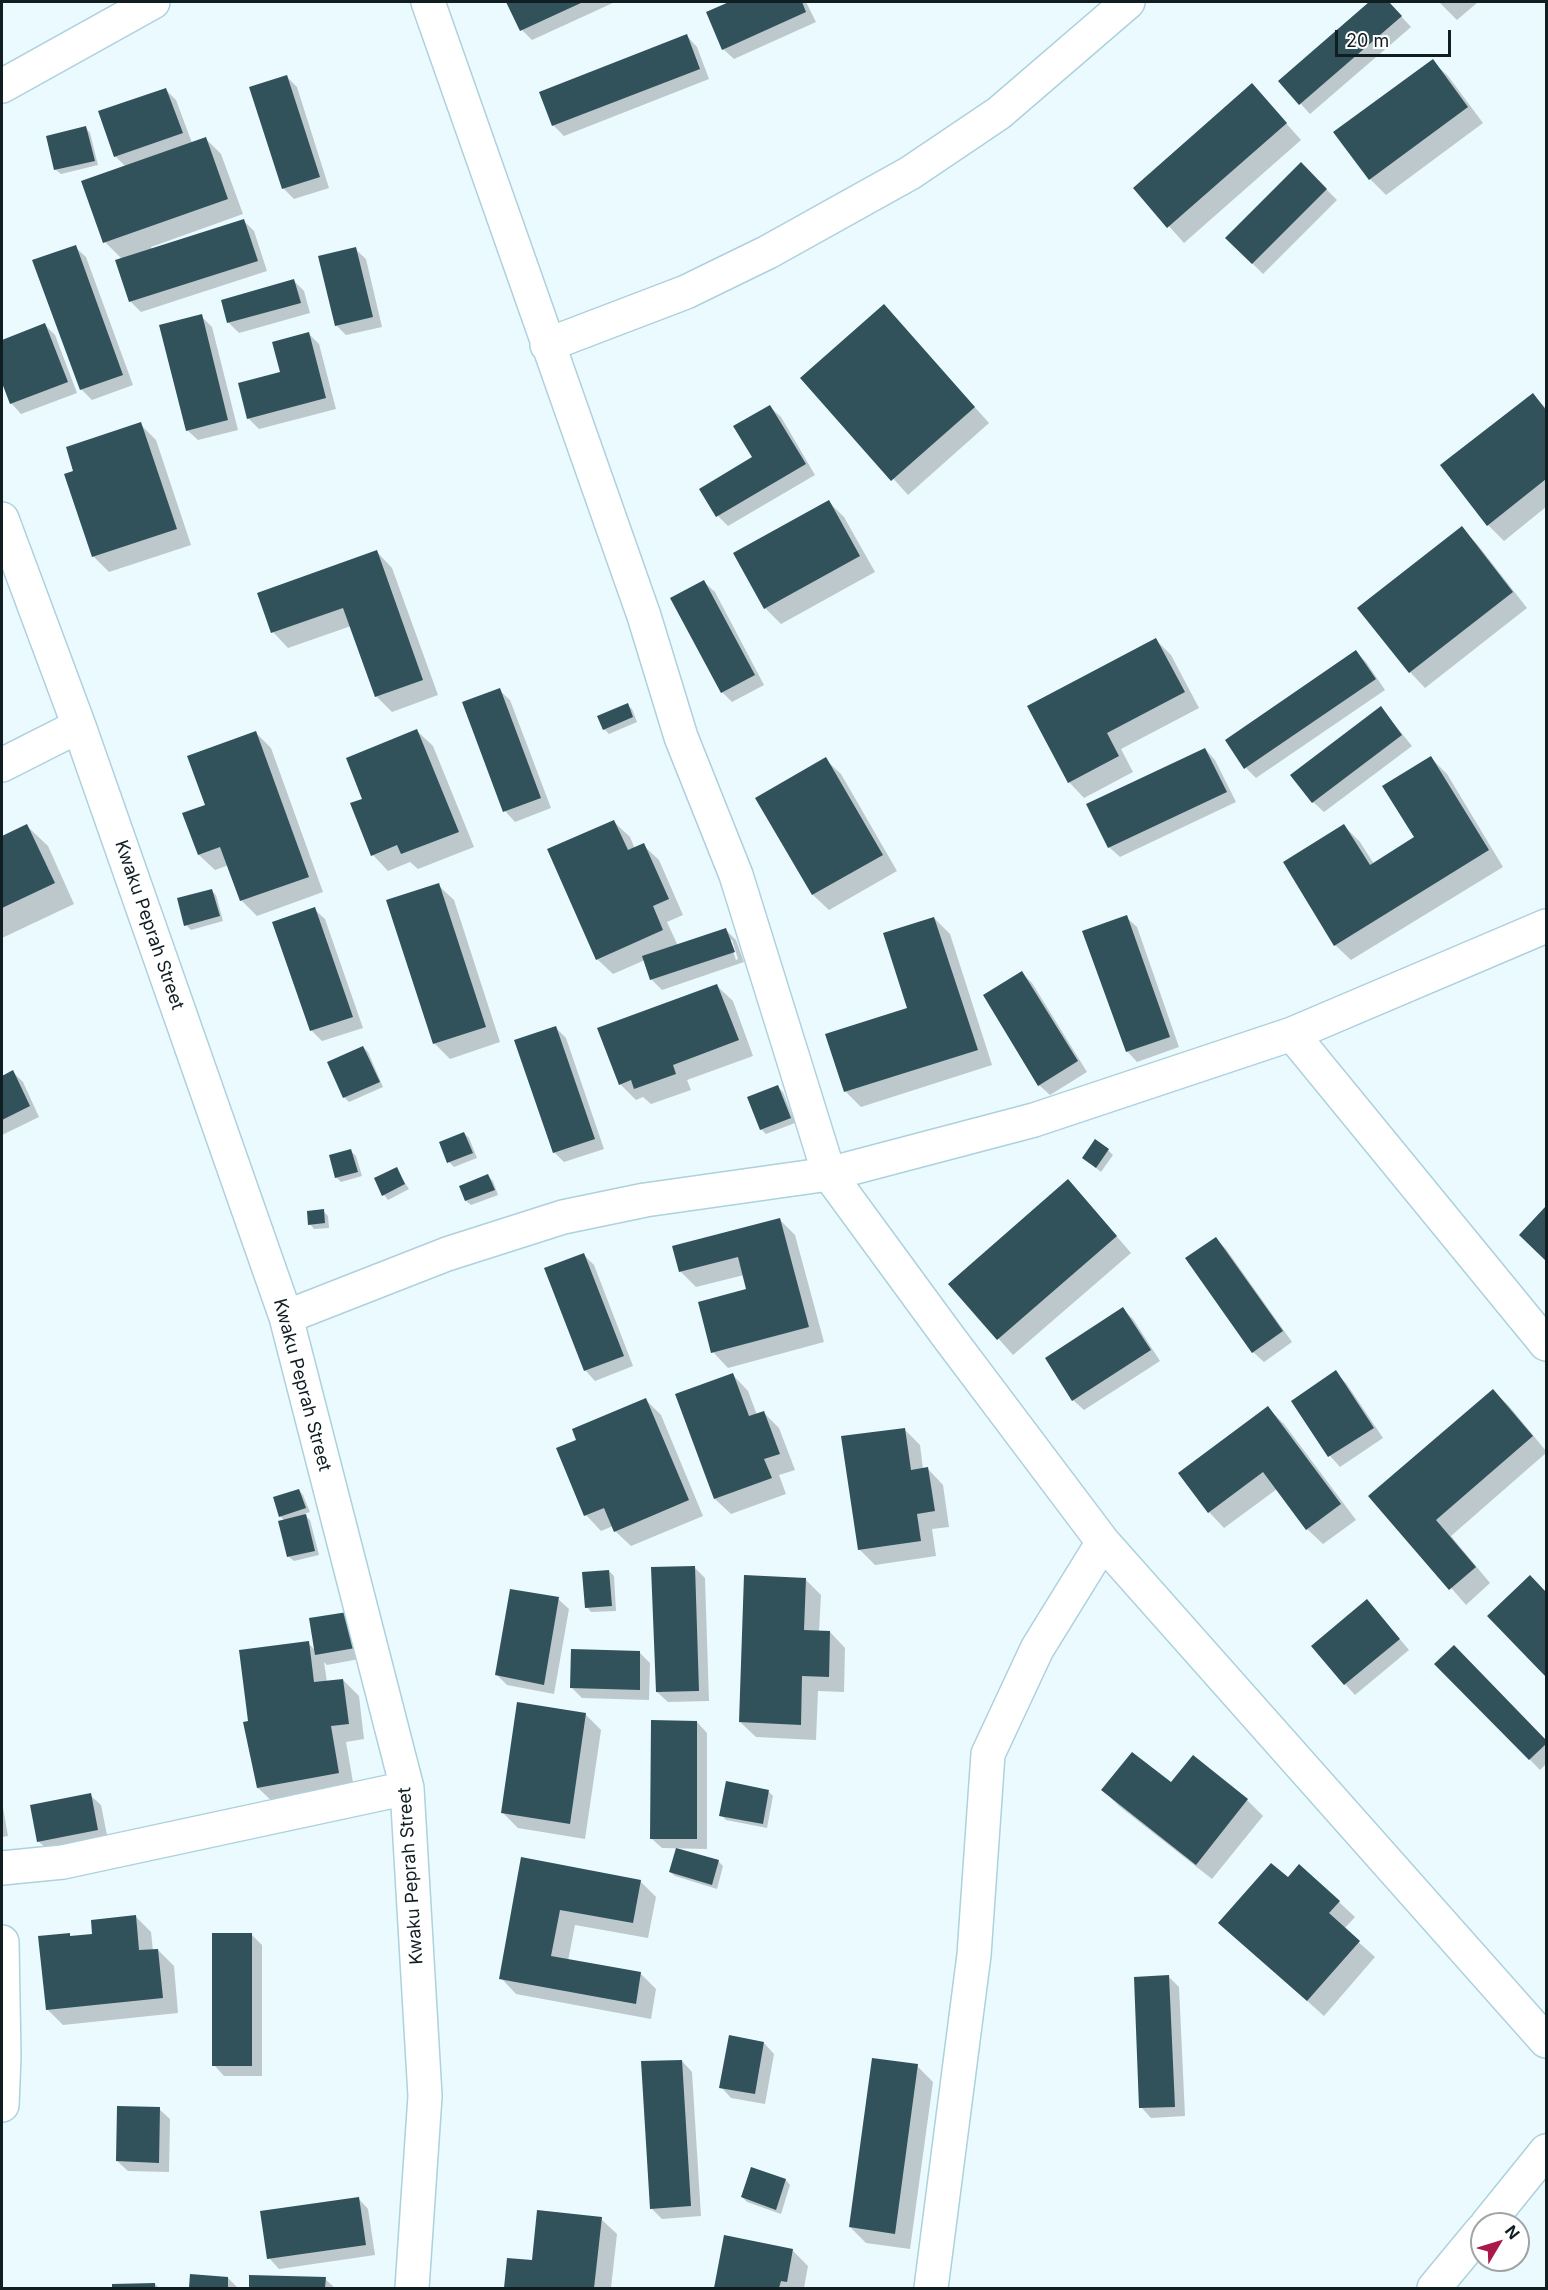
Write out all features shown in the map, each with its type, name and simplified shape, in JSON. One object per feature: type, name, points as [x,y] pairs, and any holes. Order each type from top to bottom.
[{"type":"street","points":[[2,86],[153,2]]},
{"type":"street","points":[[428,2],[644,616],[681,738],[736,875],[829,1174],[1103,1542],[1546,2041]]},
{"type":"street","points":[[547,345],[686,292],[768,252],[910,173],[999,113],[1128,2]]},
{"type":"street","name":"Kwaku Peprah Street","points":[[2,519],[79,726],[286,1317],[407,1788],[425,2097],[412,2289]]},
{"type":"street","points":[[2,765],[79,726]]},
{"type":"street","points":[[286,1317],[447,1254],[563,1217],[645,1200],[829,1174],[1034,1120],[1292,1034],[1546,926]]},
{"type":"street","points":[[1292,1034],[1546,1344]]},
{"type":"street","points":[[932,2289],[974,1955],[988,1754],[1037,1649],[1103,1542]]},
{"type":"street","points":[[2,1868],[63,1862],[407,1788]]},
{"type":"street","points":[[2,1942],[4,2057],[2,2105]]},
{"type":"street","points":[[1497,2212],[1546,2151]]},
{"type":"street","points":[[1434,2289],[1470,2245]]},
{"type":"building","points":[[506,2],[583,2],[520,31]]},
{"type":"building","points":[[729,2],[802,2],[806,12],[722,50],[706,12]]},
{"type":"building","points":[[1369,2],[1389,2],[1402,16],[1299,105],[1278,81]]},
{"type":"building","points":[[687,34],[700,69],[552,126],[539,92]]},
{"type":"building","points":[[1433,59],[1468,107],[1369,180],[1333,132]]},
{"type":"building","points":[[287,75],[320,177],[282,189],[249,87]]},
{"type":"building","points":[[1252,83],[1287,123],[1167,228],[1133,188]]},
{"type":"building","points":[[166,88],[183,133],[114,157],[98,111]]},
{"type":"building","points":[[86,126],[95,161],[54,170],[46,136]]},
{"type":"building","points":[[206,137],[228,199],[103,243],[81,181]]},
{"type":"building","points":[[1301,162],[1327,189],[1252,264],[1225,238]]},
{"type":"building","points":[[244,219],[258,261],[129,302],[115,260]]},
{"type":"building","points":[[76,245],[123,375],[80,390],[32,260]]},
{"type":"building","points":[[356,247],[373,317],[335,326],[318,256]]},
{"type":"building","points":[[294,279],[301,303],[227,323],[221,300]]},
{"type":"building","points":[[884,304],[975,407],[891,481],[800,378]]},
{"type":"building","points":[[202,314],[228,420],[186,431],[159,325]]},
{"type":"building","points":[[45,323],[68,382],[10,404],[2,383],[2,340]]},
{"type":"building","points":[[309,332],[326,398],[247,419],[238,383],[280,372],[272,342]]},
{"type":"building","points":[[1533,393],[1546,410],[1546,479],[1487,526],[1440,465]]},
{"type":"building","points":[[770,405],[806,464],[716,517],[699,489],[752,457],[733,426]]},
{"type":"building","points":[[141,422],[177,529],[92,557],[64,474],[73,471],[66,447]]},
{"type":"building","points":[[829,500],[860,556],[764,609],[733,553]]},
{"type":"building","points":[[1462,526],[1513,592],[1409,673],[1357,608]]},
{"type":"building","points":[[377,550],[423,680],[375,697],[343,608],[271,633],[257,593]]},
{"type":"building","points":[[704,580],[755,675],[721,693],[670,598]]},
{"type":"building","points":[[1156,638],[1185,692],[1107,733],[1119,756],[1068,783],[1027,706]]},
{"type":"building","points":[[1356,650],[1376,679],[1244,769],[1225,740]]},
{"type":"building","points":[[500,688],[541,798],[503,812],[462,702]]},
{"type":"building","points":[[628,703],[633,717],[603,730],[597,716]]},
{"type":"building","points":[[1381,706],[1402,735],[1312,803],[1290,775]]},
{"type":"building","points":[[417,729],[459,832],[401,854],[397,845],[371,856],[350,803],[362,799],[346,758]]},
{"type":"building","points":[[256,731],[309,877],[240,901],[220,847],[198,855],[182,813],[205,805],[187,756]]},
{"type":"building","points":[[1205,748],[1227,792],[1108,848],[1086,804]]},
{"type":"building","points":[[1431,756],[1489,850],[1334,946],[1283,862],[1344,824],[1370,865],[1414,837],[1382,786]]},
{"type":"building","points":[[826,757],[883,855],[812,895],[755,798]]},
{"type":"building","points":[[614,820],[628,850],[644,843],[669,899],[653,906],[663,930],[596,960],[547,849]]},
{"type":"building","points":[[27,824],[55,883],[2,908],[2,836]]},
{"type":"building","points":[[439,883],[486,1027],[433,1044],[386,900]]},
{"type":"building","points":[[212,889],[220,916],[184,926],[177,898]]},
{"type":"building","points":[[315,907],[353,1017],[310,1031],[272,922]]},
{"type":"building","points":[[1127,915],[1170,1037],[1126,1052],[1082,931]]},
{"type":"building","points":[[934,917],[978,1050],[844,1092],[825,1034],[907,1008],[883,933]]},
{"type":"building","points":[[726,928],[735,952],[650,980],[642,956]]},
{"type":"building","points":[[1022,971],[1078,1061],[1038,1086],[983,995]]},
{"type":"building","points":[[717,984],[739,1040],[673,1065],[676,1074],[634,1089],[631,1080],[619,1085],[597,1028]]},
{"type":"building","points":[[556,1026],[595,1139],[553,1153],[514,1040]]},
{"type":"building","points":[[363,1046],[380,1082],[343,1098],[327,1062]]},
{"type":"building","points":[[13,1070],[30,1106],[2,1120],[2,1076]]},
{"type":"building","points":[[778,1085],[791,1118],[760,1130],[747,1097]]},
{"type":"building","points":[[464,1132],[473,1153],[447,1163],[439,1142]]},
{"type":"building","points":[[1095,1139],[1109,1149],[1096,1168],[1082,1158]]},
{"type":"building","points":[[351,1149],[358,1172],[335,1178],[329,1155]]},
{"type":"building","points":[[397,1167],[405,1184],[382,1196],[374,1178]]},
{"type":"building","points":[[488,1174],[495,1190],[465,1201],[459,1186]]},
{"type":"building","points":[[1068,1179],[1117,1236],[997,1340],[948,1284]]},
{"type":"building","points":[[1546,1206],[1546,1261],[1519,1235]]},
{"type":"building","points":[[324,1209],[325,1223],[308,1225],[307,1211]]},
{"type":"building","points":[[780,1218],[809,1327],[711,1353],[698,1302],[746,1289],[738,1257],[679,1272],[672,1246]]},
{"type":"building","points":[[1216,1237],[1283,1331],[1252,1353],[1185,1258]]},
{"type":"building","points":[[584,1253],[624,1356],[584,1371],[544,1268]]},
{"type":"building","points":[[1123,1307],[1151,1350],[1072,1401],[1045,1358]]},
{"type":"building","points":[[1336,1370],[1374,1428],[1328,1457],[1291,1401]]},
{"type":"building","points":[[733,1373],[749,1416],[764,1411],[780,1454],[764,1459],[772,1478],[714,1499],[675,1394]]},
{"type":"building","points":[[1493,1389],[1533,1436],[1436,1520],[1476,1567],[1449,1590],[1368,1496]]},
{"type":"building","points":[[646,1398],[689,1500],[614,1532],[604,1508],[584,1516],[556,1448],[576,1440],[572,1429]]},
{"type":"building","points":[[1268,1406],[1341,1504],[1306,1530],[1263,1472],[1208,1513],[1178,1473]]},
{"type":"building","points":[[905,1428],[911,1470],[928,1467],[935,1511],[917,1514],[921,1541],[858,1550],[841,1436]]},
{"type":"building","points":[[299,1489],[306,1508],[279,1517],[273,1497]]},
{"type":"building","points":[[306,1514],[315,1551],[287,1557],[278,1521]]},
{"type":"building","points":[[695,1566],[699,1691],[656,1692],[651,1567]]},
{"type":"building","points":[[609,1570],[612,1606],[585,1608],[582,1572]]},
{"type":"building","points":[[744,1575],[806,1578],[804,1630],[830,1631],[829,1677],[802,1676],[801,1725],[739,1722]]},
{"type":"building","points":[[1530,1575],[1546,1592],[1546,1677],[1487,1616]]},
{"type":"building","points":[[510,1589],[559,1597],[544,1685],[495,1675]]},
{"type":"building","points":[[1367,1599],[1400,1639],[1344,1685],[1311,1646]]},
{"type":"building","points":[[354,1611],[361,1647],[315,1655],[309,1618]]},
{"type":"building","points":[[309,1641],[314,1682],[343,1679],[349,1724],[331,1726],[339,1773],[257,1788],[243,1722],[248,1721],[239,1650]]},
{"type":"building","points":[[1454,1645],[1546,1740],[1546,1744],[1529,1760],[1434,1664]]},
{"type":"building","points":[[571,1649],[640,1651],[640,1690],[570,1688]]},
{"type":"building","points":[[517,1702],[586,1713],[570,1824],[501,1813]]},
{"type":"building","points":[[651,1720],[697,1721],[697,1839],[650,1839]]},
{"type":"building","points":[[1132,1752],[1171,1782],[1193,1755],[1248,1799],[1196,1865],[1101,1790]]},
{"type":"building","points":[[726,1781],[769,1790],[763,1824],[719,1816]]},
{"type":"building","points":[[91,1793],[98,1830],[37,1842],[30,1805]]},
{"type":"building","points":[[676,1848],[719,1860],[712,1885],[669,1872]]},
{"type":"building","points":[[521,1857],[641,1880],[633,1923],[560,1910],[551,1956],[641,1972],[636,2004],[499,1979]]},
{"type":"building","points":[[1271,1863],[1288,1877],[1299,1864],[1340,1901],[1329,1913],[1360,1941],[1307,2001],[1218,1923]]},
{"type":"building","points":[[136,1915],[139,1950],[158,1949],[163,1998],[46,2010],[38,1936],[70,1933],[70,1936],[92,1934],[91,1920]]},
{"type":"building","points":[[212,1933],[252,1933],[252,2066],[212,2066]]},
{"type":"building","points":[[1169,1975],[1175,2107],[1139,2108],[1134,1977]]},
{"type":"building","points":[[729,2035],[764,2042],[755,2094],[719,2088]]},
{"type":"building","points":[[872,2058],[918,2064],[895,2234],[849,2227]]},
{"type":"building","points":[[682,2060],[691,2206],[650,2209],[641,2061]]},
{"type":"building","points":[[117,2106],[160,2107],[159,2163],[116,2161]]},
{"type":"building","points":[[751,2167],[786,2179],[776,2210],[741,2197]]},
{"type":"building","points":[[359,2197],[366,2245],[267,2259],[260,2211]]},
{"type":"building","points":[[537,2210],[602,2217],[594,2288],[504,2288],[507,2258],[532,2260]]},
{"type":"building","points":[[724,2235],[793,2249],[787,2282],[781,2281],[779,2288],[714,2288]]},
{"type":"building","points":[[190,2274],[228,2277],[228,2288],[189,2288]]},
{"type":"building","points":[[249,2275],[326,2277],[325,2288],[249,2288]]},
{"type":"building","points":[[155,2283],[155,2288],[112,2288],[112,2284]]}]
